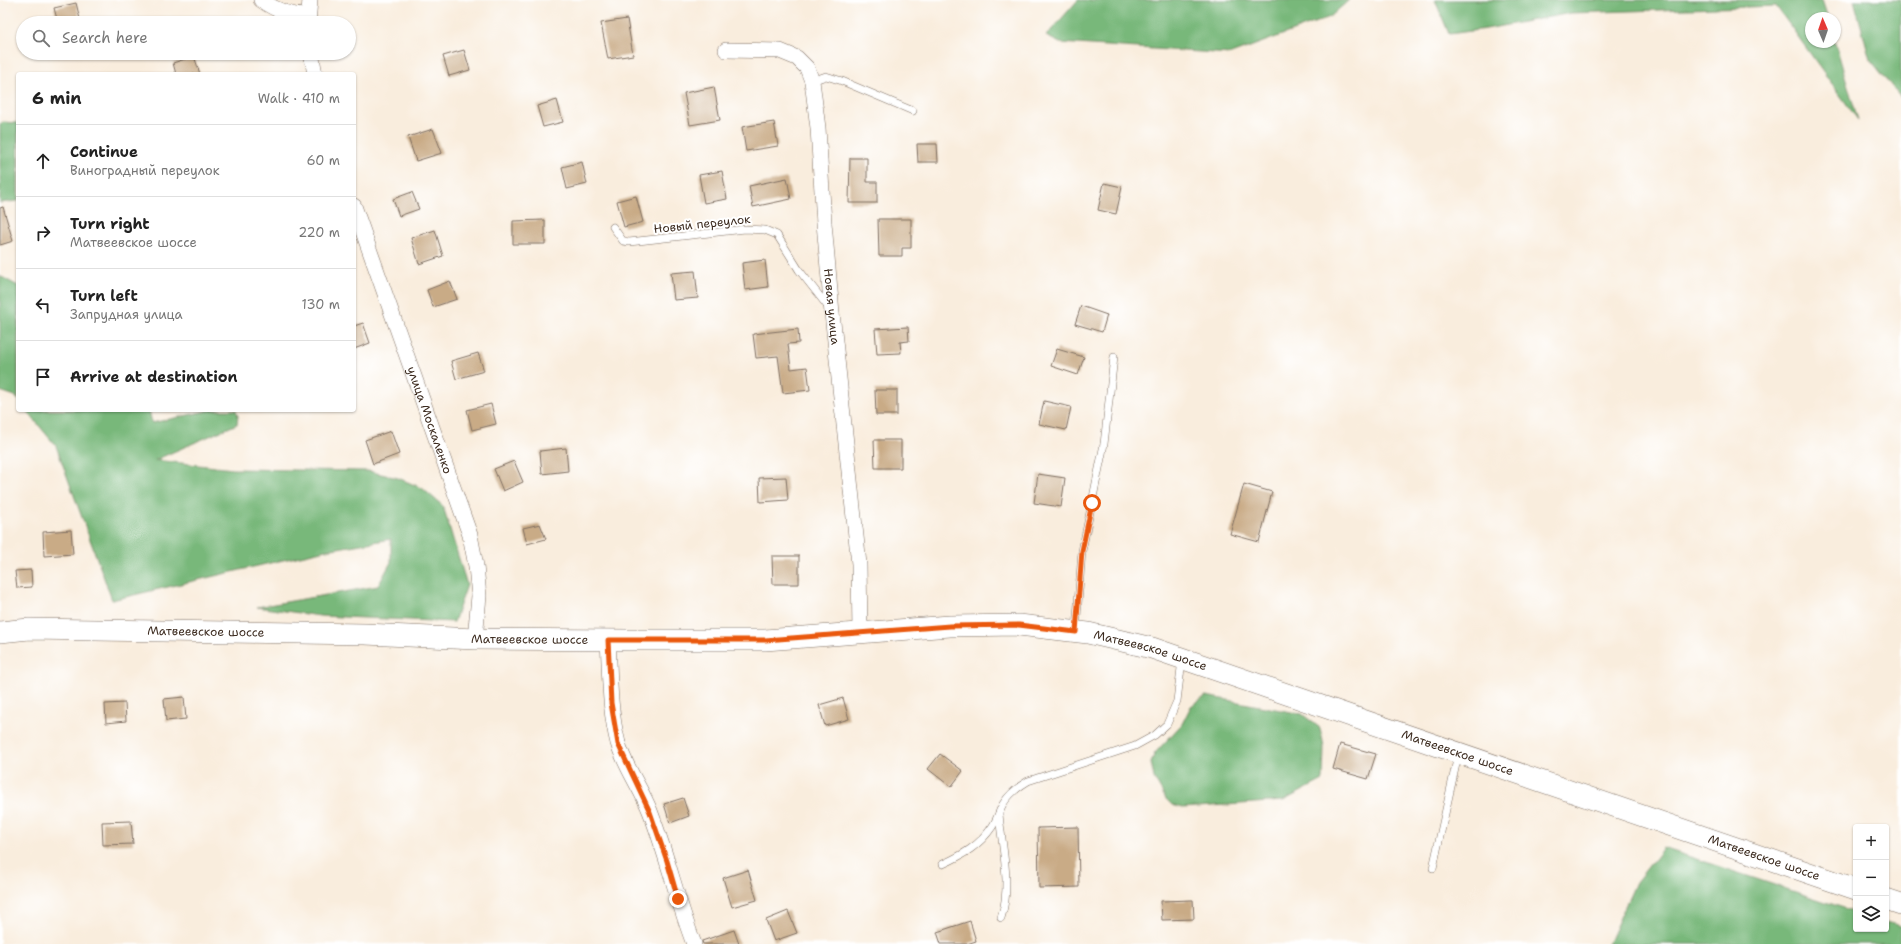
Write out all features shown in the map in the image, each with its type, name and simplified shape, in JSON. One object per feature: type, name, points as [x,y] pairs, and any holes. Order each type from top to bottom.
[{"type":"main road","name":"Матвеевское шоссе","points":[[0,632],[29,629],[365,634],[475,639],[608,640],[765,640],[950,626],[1019,625],[1076,632],[1152,648],[1183,658],[1853,888]]},
{"type":"main road","points":[[1889,900],[1901,904]]},
{"type":"street","points":[[261,0],[269,6],[298,16]]},
{"type":"street","points":[[308,16],[310,0]]},
{"type":"street","name":"Новая улица","points":[[726,50],[780,51],[797,58],[807,68],[812,81],[818,128],[832,313],[859,564],[860,632]]},
{"type":"street","points":[[312,60],[315,72]]},
{"type":"street","name":"улица Москаленко","points":[[356,212],[470,535],[476,566],[479,596],[475,639]]},
{"type":"street","points":[[608,640],[611,703],[618,744],[650,812],[694,944]]},
{"type":"lane","points":[[812,81],[826,76],[842,81],[914,111]]},
{"type":"lane","name":"Новый переулок","points":[[613,227],[623,241],[629,242],[745,229],[765,230],[778,235],[799,270],[832,313]]},
{"type":"lane","points":[[1076,632],[1082,551],[1104,444],[1114,358]]},
{"type":"lane","points":[[943,864],[967,852],[979,842],[993,826],[1003,804],[1015,789],[1028,781],[1135,746],[1155,735],[1167,724],[1177,701],[1183,658]]},
{"type":"lane","points":[[1433,868],[1458,753]]},
{"type":"lane","points":[[998,814],[1006,889],[1005,907],[1001,918]]},
{"type":"green space","points":[[1078,0],[1349,0],[1330,17],[1231,54],[1060,43],[1046,36]]},
{"type":"green space","points":[[1435,0],[1822,0],[1826,12],[1805,12],[1805,46],[1776,6],[1571,13],[1486,29],[1449,34]]},
{"type":"green space","points":[[1854,0],[1901,0],[1901,98],[1870,59]]},
{"type":"green space","points":[[1806,48],[1837,48],[1858,120]]},
{"type":"green space","points":[[3,122],[16,123],[16,201],[0,203],[0,124]]},
{"type":"green space","points":[[0,276],[16,285],[16,397],[0,391]]},
{"type":"green space","points":[[28,412],[149,412],[152,423],[202,412],[237,412],[238,416],[237,424],[155,460],[233,469],[368,471],[398,478],[422,488],[443,506],[467,585],[454,622],[320,616],[257,607],[378,586],[391,562],[391,539],[326,550],[112,600],[56,446]]},
{"type":"green space","points":[[1206,696],[1302,714],[1320,728],[1324,746],[1323,780],[1283,801],[1183,808],[1172,805],[1166,799],[1154,778],[1151,762],[1155,753],[1182,724],[1191,706]]},
{"type":"green space","points":[[1663,848],[1853,911],[1853,932],[1889,932],[1889,923],[1901,926],[1901,944],[1608,944],[1636,882]]},
{"type":"building","points":[[76,3],[79,16],[56,16],[54,8]]},
{"type":"building","points":[[627,19],[633,55],[608,59],[601,23]]},
{"type":"building","points":[[464,50],[470,70],[449,76],[443,56]]},
{"type":"building","points":[[182,60],[195,60],[199,72],[175,72],[173,63]]},
{"type":"building","points":[[714,87],[720,120],[690,125],[684,93]]},
{"type":"building","points":[[557,100],[563,122],[543,127],[537,106]]},
{"type":"building","points":[[774,122],[778,146],[746,151],[742,127]]},
{"type":"building","points":[[433,129],[442,153],[416,161],[408,137]]},
{"type":"building","points":[[917,144],[937,144],[938,162],[918,162]]},
{"type":"building","points":[[850,158],[867,158],[867,182],[877,182],[877,203],[849,203]]},
{"type":"building","points":[[582,162],[587,184],[567,189],[562,167]]},
{"type":"building","points":[[722,171],[727,199],[704,203],[699,175]]},
{"type":"building","points":[[787,178],[791,199],[753,207],[749,186]]},
{"type":"building","points":[[1104,183],[1122,187],[1116,214],[1098,210]]},
{"type":"building","points":[[412,192],[419,209],[399,216],[393,199]]},
{"type":"building","points":[[636,196],[643,222],[624,227],[617,201]]},
{"type":"building","points":[[3,207],[13,241],[0,245],[0,208]]},
{"type":"building","points":[[878,219],[911,219],[911,248],[902,248],[902,256],[879,256]]},
{"type":"building","points":[[545,220],[545,244],[513,244],[513,221]]},
{"type":"building","points":[[435,230],[443,256],[419,264],[411,238]]},
{"type":"building","points":[[765,260],[768,287],[745,290],[742,263]]},
{"type":"building","points":[[695,271],[698,298],[674,300],[671,273]]},
{"type":"building","points":[[450,281],[457,299],[433,307],[427,290]]},
{"type":"building","points":[[1081,306],[1107,315],[1102,332],[1075,324]]},
{"type":"building","points":[[363,323],[370,343],[356,348],[356,325]]},
{"type":"building","points":[[908,327],[909,341],[900,342],[901,353],[877,354],[875,329]]},
{"type":"building","points":[[798,329],[799,343],[788,344],[791,369],[807,367],[810,390],[783,393],[778,356],[756,358],[753,334]]},
{"type":"building","points":[[1057,349],[1084,357],[1078,375],[1051,366]]},
{"type":"building","points":[[478,353],[484,371],[456,379],[451,361]]},
{"type":"building","points":[[875,390],[897,390],[897,415],[876,415]]},
{"type":"building","points":[[1044,401],[1071,407],[1066,430],[1039,424]]},
{"type":"building","points":[[491,404],[496,424],[472,430],[467,410]]},
{"type":"building","points":[[391,431],[399,454],[373,464],[365,440]]},
{"type":"building","points":[[874,440],[901,440],[901,468],[875,468]]},
{"type":"building","points":[[566,448],[568,471],[542,474],[540,451]]},
{"type":"building","points":[[514,461],[523,482],[503,491],[494,469]]},
{"type":"building","points":[[1038,474],[1065,478],[1061,507],[1034,503]]},
{"type":"building","points":[[786,477],[788,500],[760,502],[759,478]]},
{"type":"building","points":[[1244,484],[1272,492],[1259,542],[1230,534]]},
{"type":"building","points":[[540,524],[546,539],[527,544],[523,528]]},
{"type":"building","points":[[71,530],[73,554],[44,556],[43,532]]},
{"type":"building","points":[[772,556],[799,556],[799,584],[773,584]]},
{"type":"building","points":[[31,570],[32,587],[17,588],[15,571]]},
{"type":"building","points":[[184,697],[186,719],[166,721],[164,699]]},
{"type":"building","points":[[843,698],[849,719],[825,726],[819,705]]},
{"type":"building","points":[[125,703],[126,721],[106,723],[105,704]]},
{"type":"building","points":[[1340,744],[1376,754],[1368,779],[1333,769]]},
{"type":"building","points":[[940,754],[963,771],[951,787],[928,769]]},
{"type":"building","points":[[683,798],[689,816],[670,823],[664,804]]},
{"type":"building","points":[[131,821],[133,844],[103,845],[102,822]]},
{"type":"building","points":[[1078,827],[1079,887],[1039,888],[1038,828]]},
{"type":"building","points":[[748,870],[757,900],[732,907],[723,878]]},
{"type":"building","points":[[1193,900],[1194,919],[1162,920],[1161,901]]},
{"type":"building","points":[[788,911],[797,933],[774,941],[766,920]]},
{"type":"building","points":[[970,921],[976,941],[967,944],[941,944],[937,932]]},
{"type":"building","points":[[734,930],[739,944],[703,944],[702,941]]},
{"type":"route","points":[[678,899],[650,812],[643,794],[618,744],[611,703],[608,640],[765,640],[950,626],[1019,625],[1076,632],[1082,551],[1092,503]]}]
